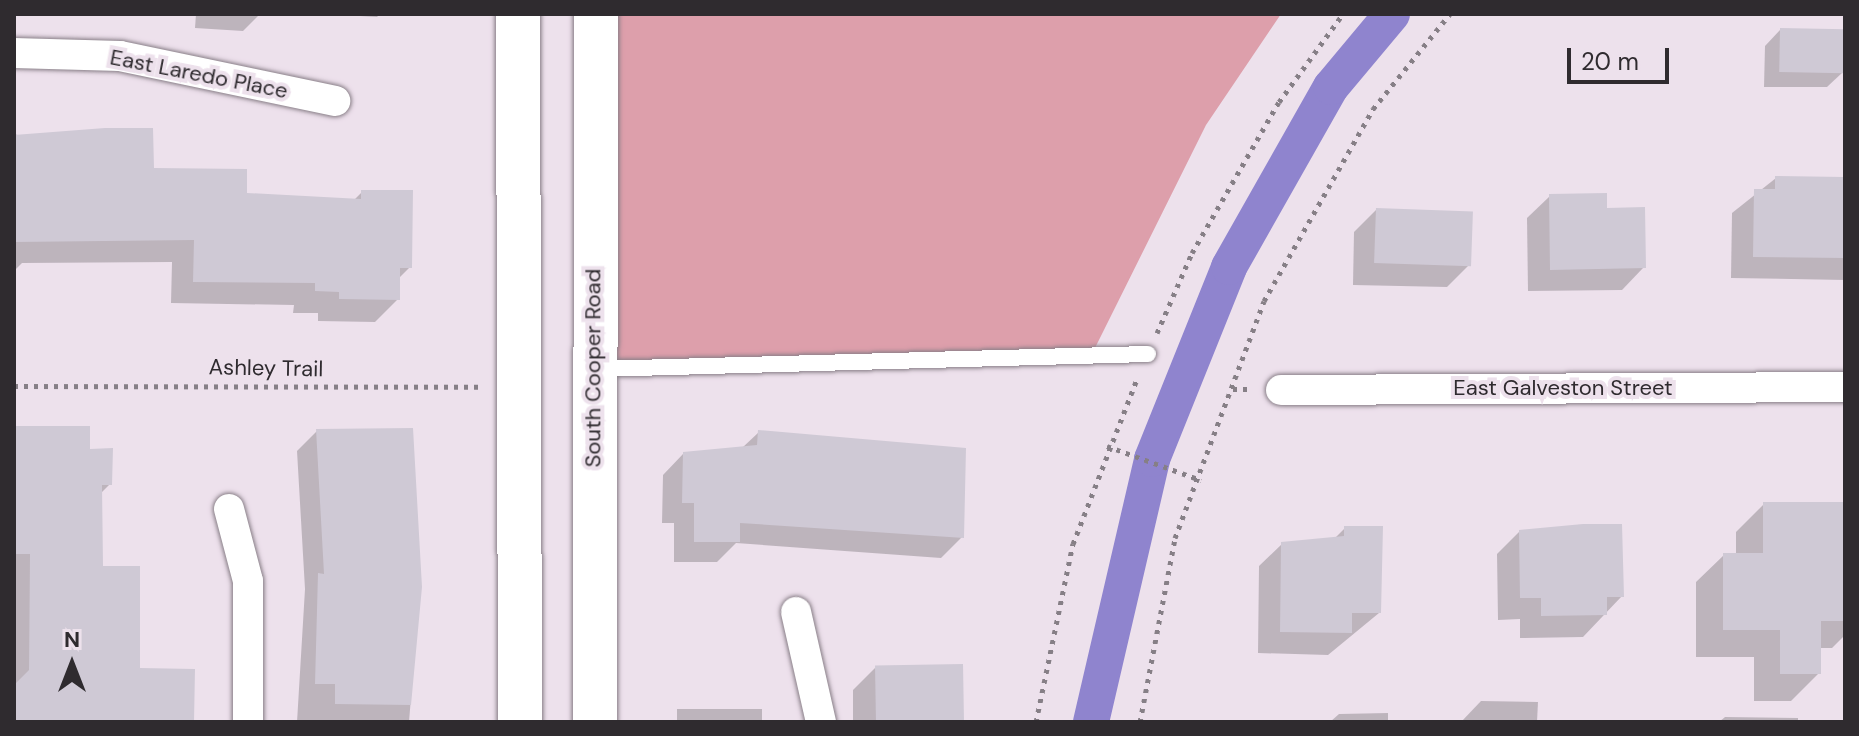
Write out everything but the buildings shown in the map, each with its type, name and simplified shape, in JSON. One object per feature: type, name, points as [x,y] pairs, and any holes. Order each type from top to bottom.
[{"type":"main road","points":[[518,14],[520,722]]},
{"type":"main road","name":"South Cooper Road","points":[[595,722],[591,369],[596,14]]},
{"type":"street","name":"East Laredo Place","points":[[14,53],[120,56],[335,101]]},
{"type":"street","name":"East Galveston Street","points":[[1281,390],[1845,387]]},
{"type":"street","points":[[229,509],[248,581],[248,722]]},
{"type":"street","points":[[796,612],[821,722]]},
{"type":"lane","points":[[591,369],[1148,354]]},
{"type":"path","points":[[1140,722],[1163,581],[1264,301],[1307,217],[1373,109],[1450,14]]},
{"type":"path","name":"Ashley Trail","points":[[14,386],[517,388]]},
{"type":"path","points":[[1107,446],[1201,480]]},
{"type":"shaded area","points":[[596,14],[1281,14],[1206,125],[1091,356],[591,369]]},
{"type":"waterway","points":[[1091,722],[1152,459],[1229,267],[1331,87],[1392,14]]}]
